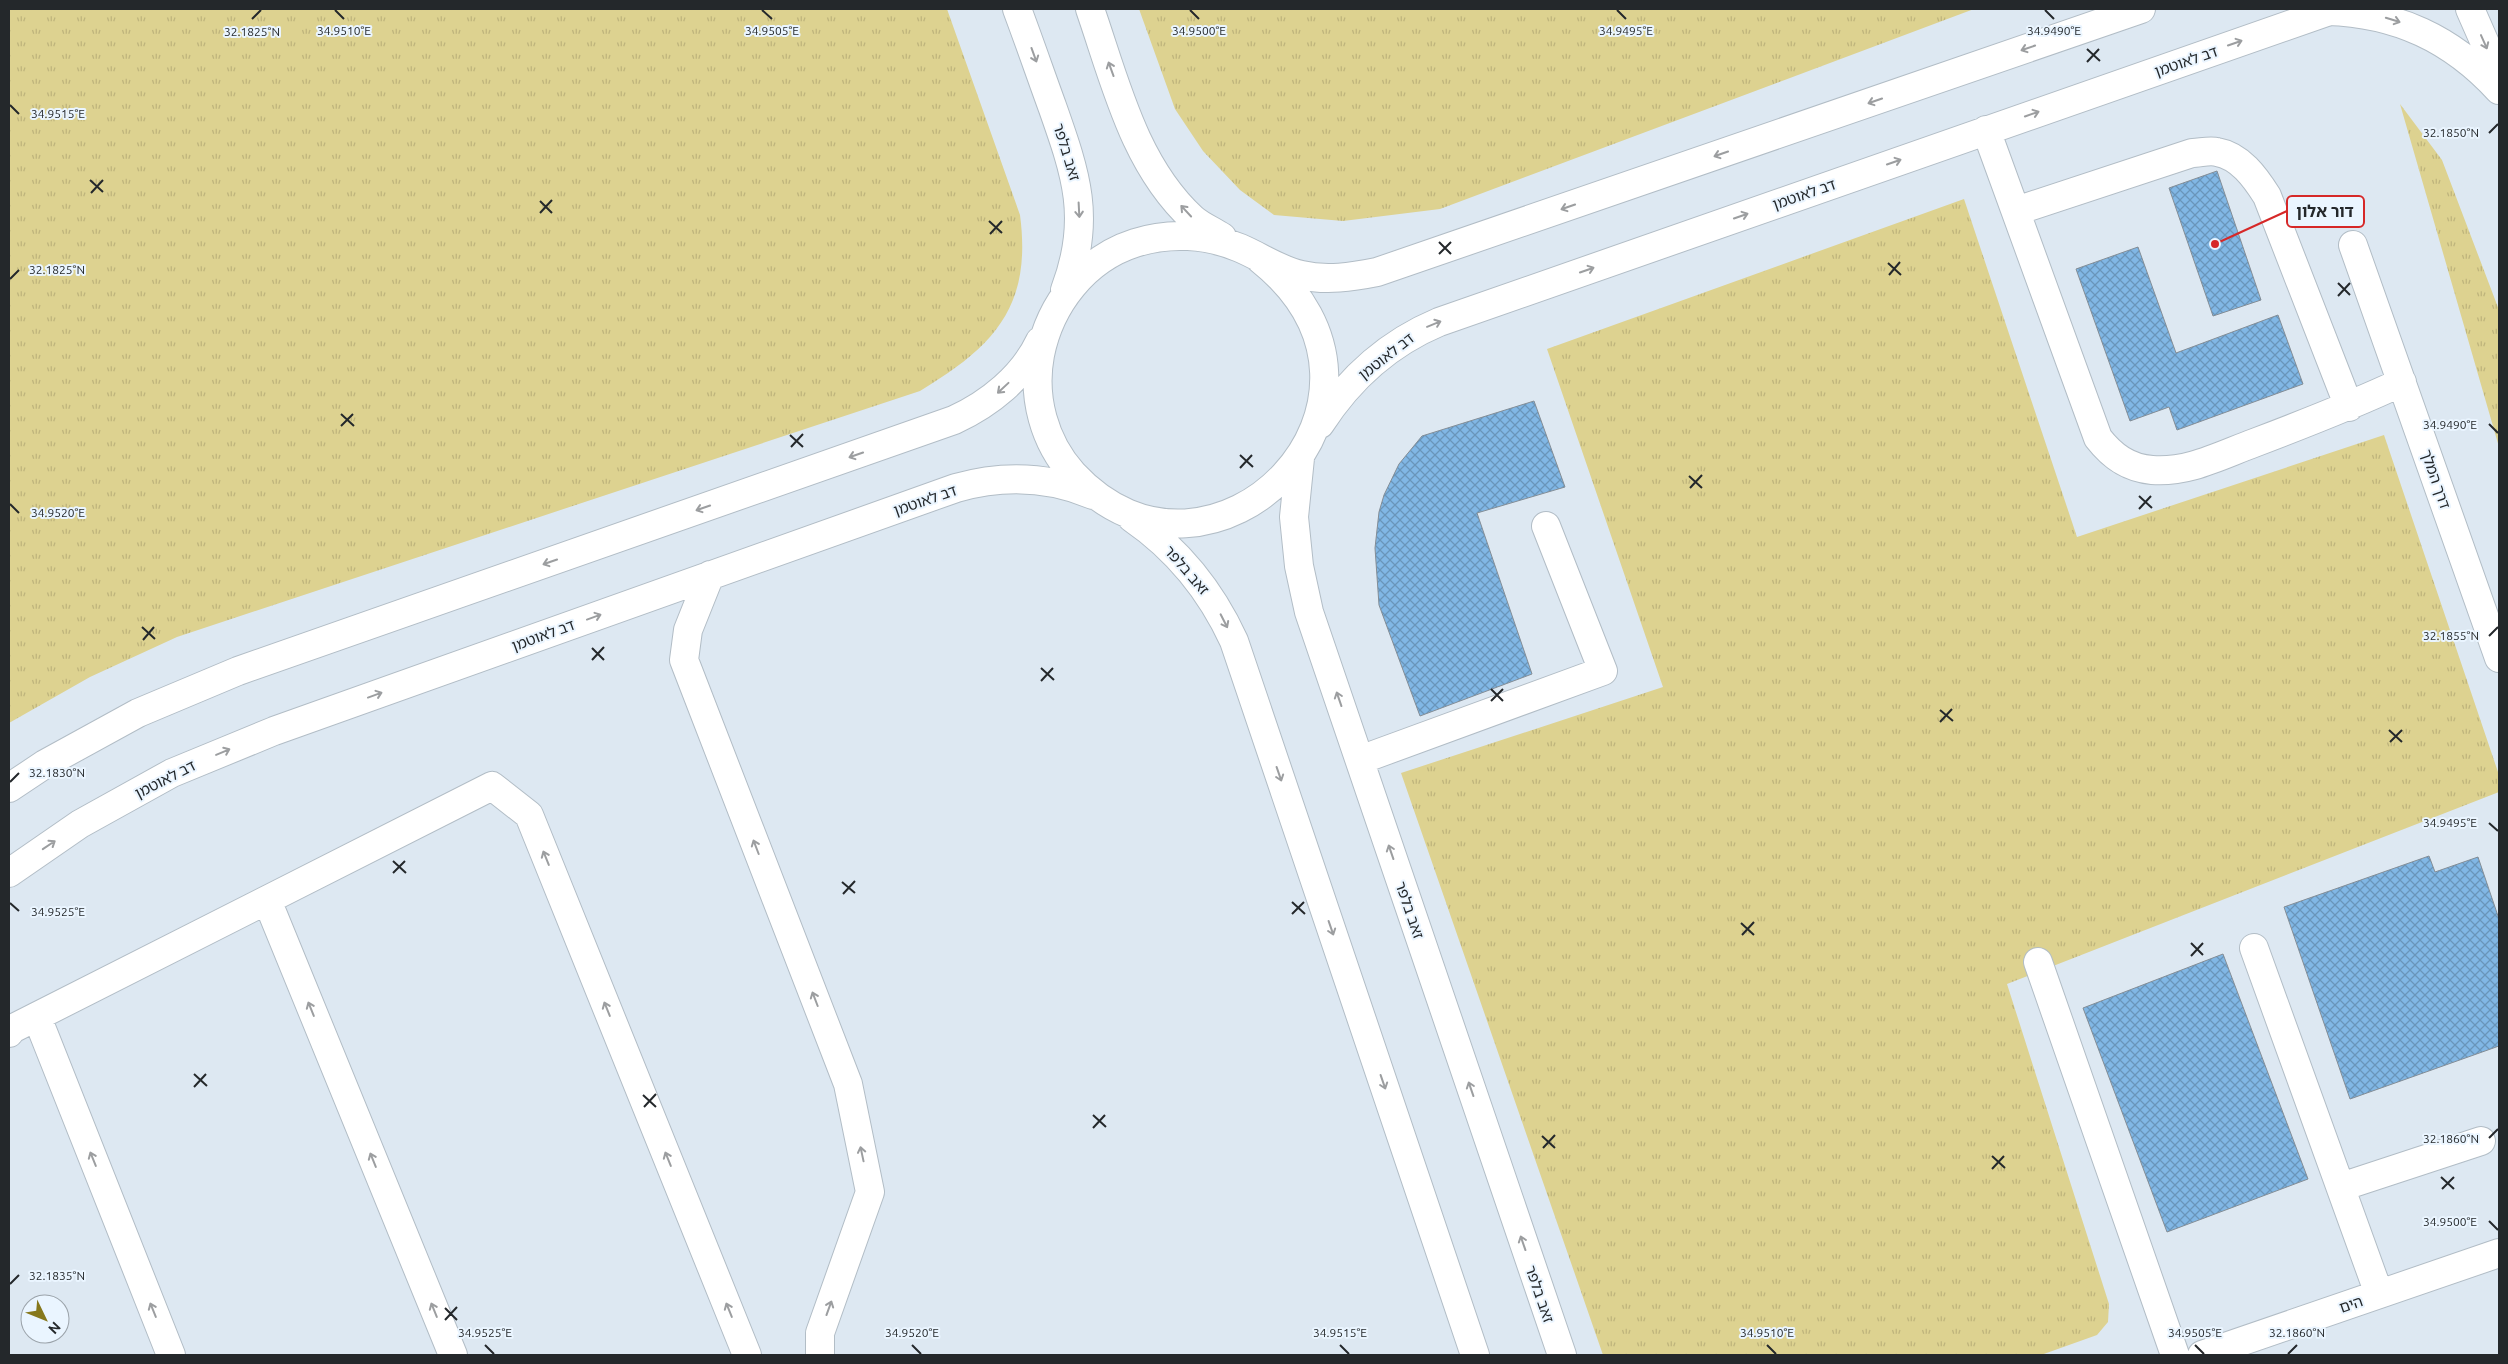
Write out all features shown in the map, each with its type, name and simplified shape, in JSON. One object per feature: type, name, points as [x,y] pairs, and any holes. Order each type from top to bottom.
[{"type":"street","name":"זאב בלפר","points":[[1017,9],[1065,144],[1078,192],[1079,243],[1056,310]]},
{"type":"street","points":[[1056,310],[1043,341],[1038,370],[1040,406],[1045,428],[1054,448],[1067,467],[1111,504],[1163,522],[1208,520],[1229,514],[1268,492],[1285,477],[1305,448],[1319,417],[1324,381],[1322,352],[1316,330],[1294,291],[1279,274],[1194,220],[1172,195],[1147,159],[1129,121],[1090,9]]},
{"type":"street","points":[[9,788],[45,764],[138,713],[238,671],[954,420],[982,405],[1014,378],[1038,346],[1056,310],[1093,266],[1112,253],[1133,244],[1176,236],[1219,241],[1285,271],[1316,278],[1362,275],[1392,267],[2141,9]]},
{"type":"street","points":[[2470,9],[2499,75]]},
{"type":"street","points":[[2331,10],[2370,14],[2415,28],[2470,62],[2499,90]]},
{"type":"street","name":"דב לאוטמן","points":[[1305,448],[1327,413],[1360,374],[1398,343],[1425,328],[2331,10]]},
{"type":"street","points":[[1986,130],[2098,438],[2110,454],[2129,465],[2151,470],[2184,469],[2349,407],[2402,382]]},
{"type":"street","points":[[2016,211],[2192,153],[2216,151],[2235,159],[2255,178],[2267,196],[2349,407]]},
{"type":"street","name":"דרך המלך","points":[[2353,245],[2499,658]]},
{"type":"street","name":"זאב בלפר","points":[[1305,448],[1294,517],[1299,566],[1309,612],[1562,1355]]},
{"type":"street","name":"דב לאוטמן","points":[[9,873],[80,824],[172,773],[274,730],[956,488],[988,480],[1018,478],[1046,481],[1072,487],[1111,504]]},
{"type":"street","name":"זאב בלפר","points":[[1111,504],[1153,534],[1189,569],[1219,610],[1234,641],[1475,1355]]},
{"type":"street","points":[[1360,760],[1603,671],[1546,526]]},
{"type":"street","points":[[710,575],[688,630],[684,660],[848,1084],[870,1192],[820,1332],[820,1355]]},
{"type":"street","points":[[9,1033],[12,1029],[492,786],[529,815],[747,1355]]},
{"type":"street","points":[[267,900],[453,1355]]},
{"type":"street","points":[[2254,948],[2379,1294]]},
{"type":"street","points":[[2038,962],[2175,1355]]},
{"type":"street","points":[[36,1017],[171,1355]]},
{"type":"street","points":[[2340,1188],[2481,1140]]},
{"type":"street","name":"הים","points":[[2202,1355],[2499,1253]]},
{"type":"green space","points":[[9,9],[947,9],[1020,215],[1022,247],[1020,275],[1013,299],[1003,320],[988,340],[969,357],[920,391],[177,637],[90,677],[9,723]]},
{"type":"green space","points":[[1139,9],[1974,9],[1440,209],[1343,221],[1274,215],[1240,190],[1203,151],[1175,109]]},
{"type":"green space","points":[[2400,104],[2442,160],[2499,310],[2499,447]]},
{"type":"green space","points":[[1964,199],[2077,537],[2384,435],[2499,775],[2499,792],[2007,984],[2109,1304],[2108,1322],[2097,1335],[2041,1355],[1603,1355],[1401,773],[1663,687],[1547,349]]},
{"type":"building","points":[[2217,171],[2261,300],[2213,316],[2169,188]]},
{"type":"building","points":[[2138,247],[2176,353],[2278,315],[2303,384],[2177,430],[2169,407],[2130,421],[2076,269]]},
{"type":"building","points":[[1534,401],[1565,487],[1477,513],[1532,674],[1420,716],[1379,605],[1375,548],[1379,512],[1384,495],[1399,464],[1422,436]]},
{"type":"building","points":[[2429,856],[2435,872],[2478,857],[2499,919],[2499,1046],[2350,1099],[2284,907]]},
{"type":"building","points":[[2223,954],[2308,1179],[2167,1232],[2083,1008]]},
{"type":"place","name":"דור אלון","points":[[2215,244]]}]
